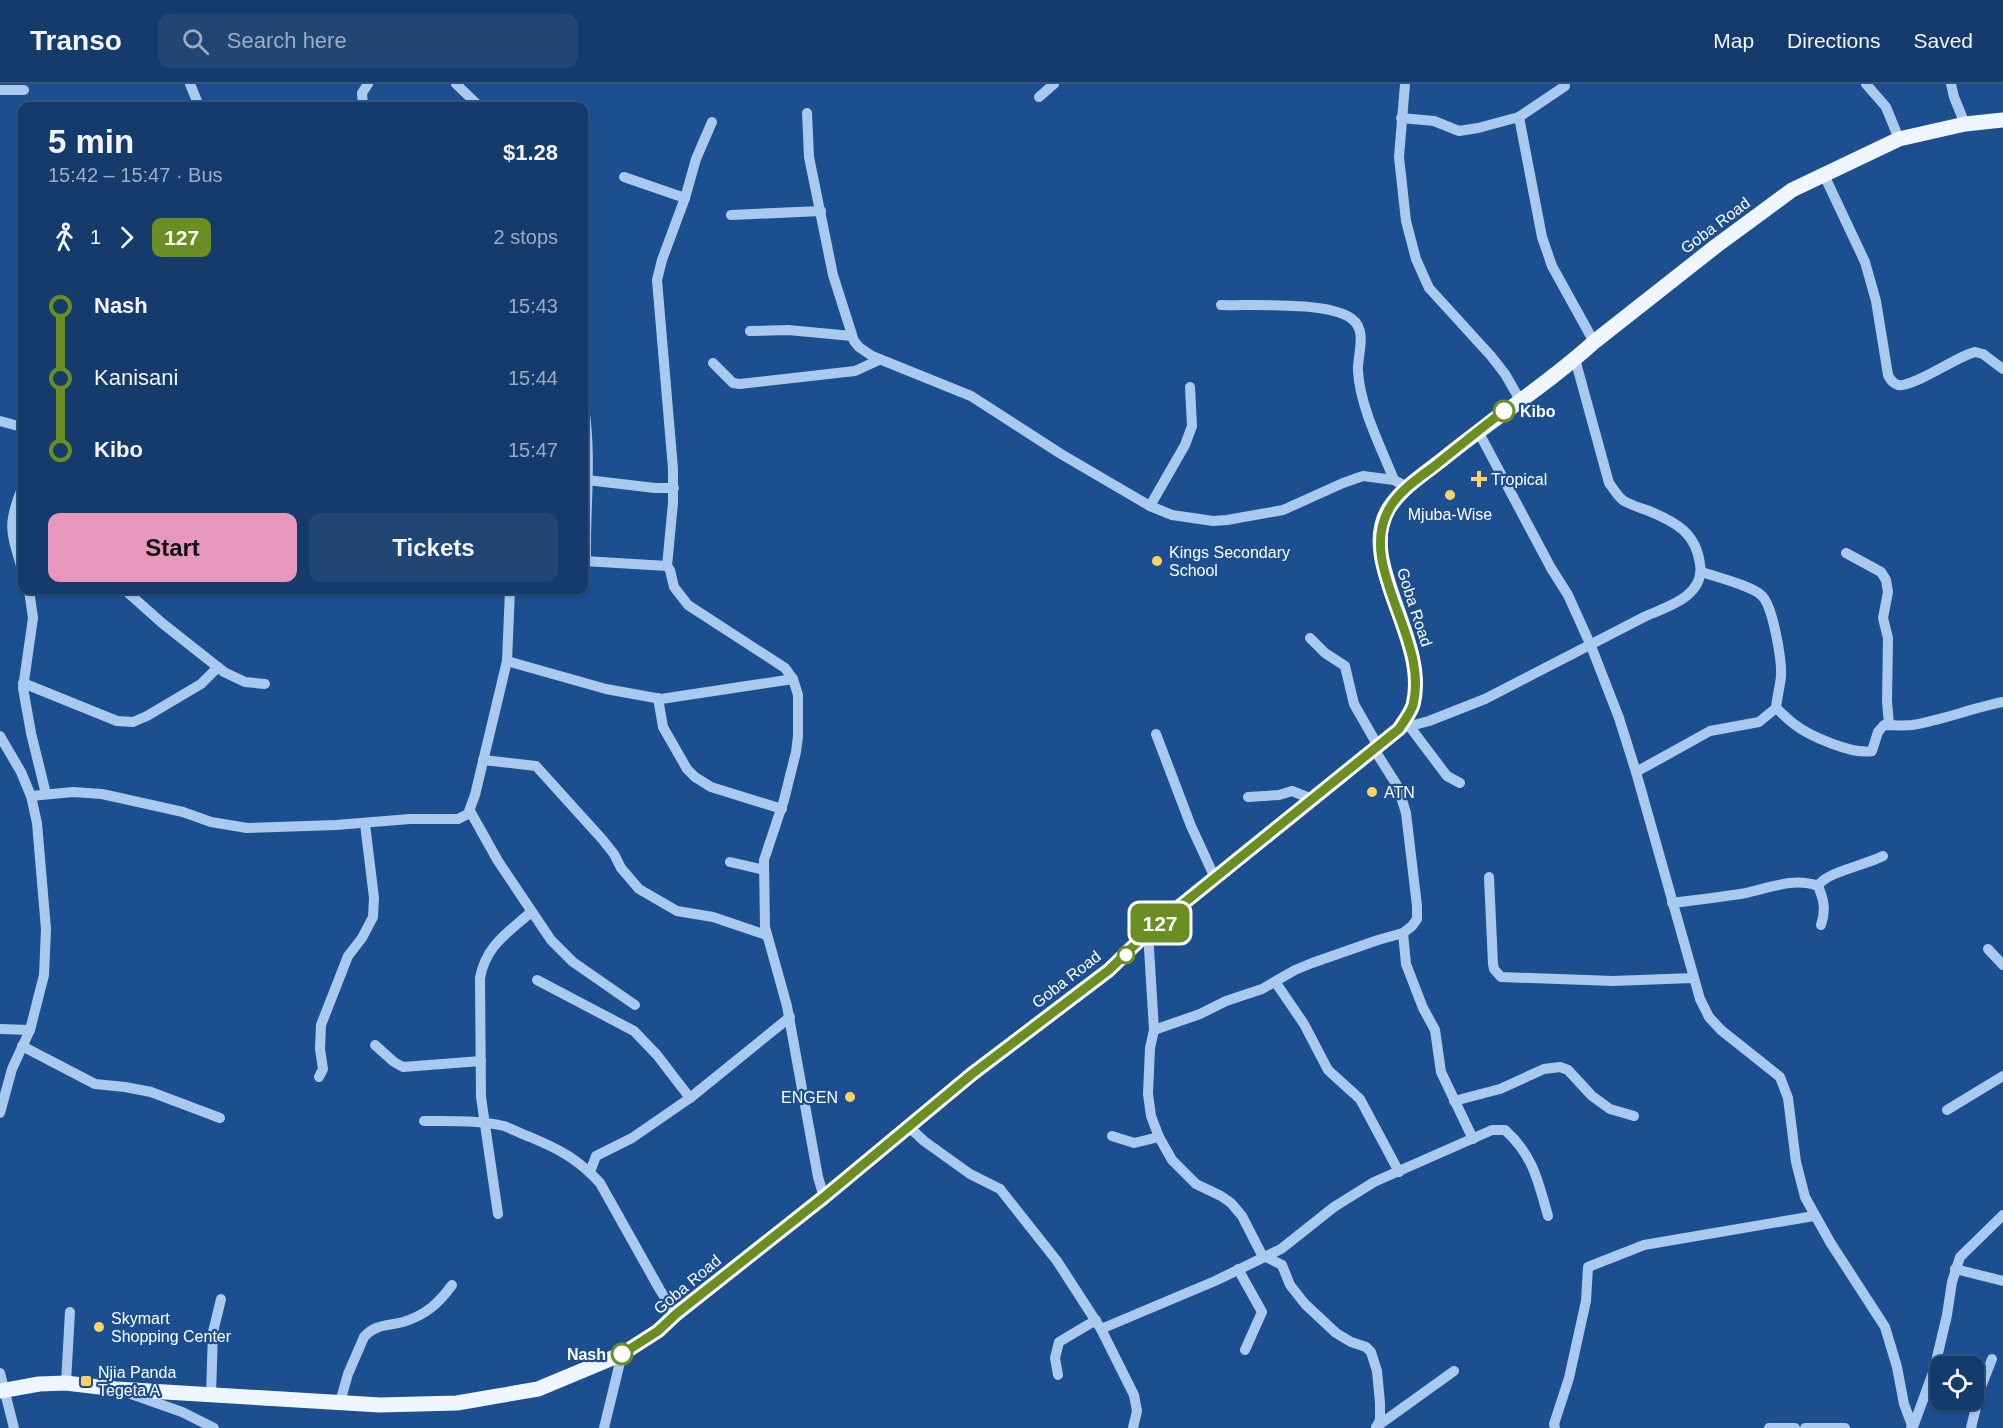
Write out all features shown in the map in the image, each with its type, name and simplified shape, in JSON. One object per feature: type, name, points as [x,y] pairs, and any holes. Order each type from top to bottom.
[{"type":"main road","name":"Goba Road","points":[[3,1390],[39,1384],[66,1383],[116,1389],[380,1405],[469,1401],[538,1389],[622,1354],[658,1331],[908,1126],[1109,970],[1148,932],[1312,799],[1405,728],[1412,706],[1415,673],[1412,649],[1382,564],[1380,544],[1389,509],[1401,484],[1478,431],[1575,359],[1754,217],[1792,190],[1899,140],[1965,124],[2003,120]]},
{"type":"street","points":[[190,84],[197,102]]},
{"type":"street","points":[[363,102],[362,93],[368,84]]},
{"type":"street","points":[[456,84],[475,102]]},
{"type":"street","points":[[1039,98],[1054,84]]},
{"type":"street","points":[[1405,84],[1399,148],[1401,189],[1406,221],[1421,274],[1429,288],[1498,365],[1520,400]]},
{"type":"street","points":[[1866,84],[1886,107],[1899,140]]},
{"type":"street","points":[[1951,84],[1965,124]]},
{"type":"street","points":[[1401,118],[1434,121],[1460,131],[1519,117],[1565,86]]},
{"type":"street","points":[[0,90],[24,90]]},
{"type":"street","points":[[807,113],[809,157],[833,275],[852,336],[859,347],[879,360],[971,396],[1061,454],[1150,506],[1172,515],[1213,521],[1283,510],[1353,478],[1369,476],[1401,484]]},
{"type":"street","points":[[1519,117],[1542,237],[1552,266],[1594,342]]},
{"type":"street","points":[[712,122],[696,159],[657,280],[674,488],[667,566],[674,587],[688,605],[785,668],[793,679],[798,695],[796,752],[782,809],[766,855],[764,870],[766,935],[790,1017],[818,1177],[824,1197]]},
{"type":"street","points":[[1824,175],[1865,262],[1876,301],[1888,375],[1893,382],[1897,385],[1910,383],[1976,352],[1983,354],[2003,369]]},
{"type":"street","points":[[624,177],[685,198]]},
{"type":"street","points":[[731,215],[820,211]]},
{"type":"street","points":[[1221,305],[1297,306],[1334,311],[1355,322],[1361,333],[1358,368],[1361,393],[1401,484]]},
{"type":"street","points":[[750,331],[788,330],[852,336]]},
{"type":"street","points":[[1460,783],[1447,776],[1405,728],[1485,699],[1673,604],[1697,587],[1702,572],[1698,549],[1688,533],[1658,515],[1625,502],[1609,483],[1575,359]]},
{"type":"street","points":[[713,363],[733,383],[740,384],[855,371],[879,360]]},
{"type":"street","points":[[1150,506],[1185,445],[1192,426],[1190,387]]},
{"type":"street","points":[[0,421],[18,426]]},
{"type":"street","points":[[1478,431],[1551,568],[1568,595],[1591,646],[1636,772],[1694,978],[1709,1017],[1721,1030],[1780,1077],[1788,1098],[1799,1178],[1805,1197],[1814,1216],[1885,1327],[1912,1428]]},
{"type":"street","points":[[588,480],[674,488]]},
{"type":"street","points":[[18,500],[12,517],[18,541]]},
{"type":"street","points":[[1846,553],[1881,572],[1886,580],[1887,592],[1883,618],[1888,638],[1889,725]]},
{"type":"street","points":[[588,561],[667,566]]},
{"type":"street","points":[[1636,772],[1707,732],[1759,722],[1776,708],[1781,676],[1768,604],[1762,595],[1754,590],[1702,572]]},
{"type":"street","points":[[30,594],[33,618],[23,683],[31,733],[46,794]]},
{"type":"street","points":[[129,594],[218,668],[239,680],[265,684]]},
{"type":"street","points":[[31,796],[73,792],[102,794],[183,812],[211,822],[247,828],[365,824],[410,819],[465,817],[470,811],[507,661],[510,594]]},
{"type":"street","points":[[1154,1030],[1200,1014],[1226,1001],[1248,995],[1312,963],[1378,939],[1403,933],[1415,923],[1417,914],[1406,813],[1398,787],[1354,704],[1345,666],[1325,653],[1310,638]]},
{"type":"street","points":[[507,661],[606,689],[657,698],[675,698],[793,679]]},
{"type":"street","points":[[23,683],[117,721],[133,722],[195,688],[218,668]]},
{"type":"street","points":[[657,698],[663,727],[687,768],[695,777],[711,787],[782,809]]},
{"type":"street","points":[[1776,708],[1794,725],[1819,739],[1862,752],[1872,751],[1881,728],[1889,725],[1927,722],[2003,702]]},
{"type":"street","points":[[1156,734],[1191,826],[1215,878]]},
{"type":"street","points":[[0,736],[21,772],[31,796],[37,823],[46,929],[44,975],[30,1030],[12,1069],[0,1113]]},
{"type":"street","points":[[483,760],[536,766],[602,839],[629,878],[650,896],[677,911],[713,917],[766,935]]},
{"type":"street","points":[[1248,797],[1279,795],[1292,791],[1312,799]]},
{"type":"street","points":[[470,811],[498,861],[531,912],[564,954],[635,1005]]},
{"type":"street","points":[[319,1077],[323,1069],[320,1049],[321,1025],[346,960],[362,938],[373,917],[373,887],[365,824]]},
{"type":"street","points":[[1818,886],[1825,878],[1883,856]]},
{"type":"street","points":[[730,862],[764,870]]},
{"type":"street","points":[[1490,877],[1493,964],[1501,977],[1606,981],[1694,978]]},
{"type":"street","points":[[1672,903],[1745,893],[1789,883],[1811,883],[1818,886]]},
{"type":"street","points":[[1818,886],[1825,910],[1821,925]]},
{"type":"street","points":[[498,1214],[481,1097],[480,983],[484,960],[493,945],[531,912]]},
{"type":"street","points":[[1148,932],[1154,1030],[1150,1048],[1148,1094],[1159,1137],[1172,1160],[1188,1176],[1197,1184],[1231,1203],[1242,1216],[1264,1256],[1282,1266],[1290,1285],[1305,1304],[1336,1333],[1351,1342],[1366,1347],[1371,1352],[1377,1371],[1380,1403],[1380,1420],[1376,1428]]},
{"type":"street","points":[[1403,933],[1406,964],[1435,1030],[1441,1072],[1473,1139]]},
{"type":"street","points":[[1988,949],[2003,965]]},
{"type":"street","points":[[537,980],[634,1030],[657,1055],[690,1098]]},
{"type":"street","points":[[1276,983],[1304,1024],[1328,1070],[1360,1099],[1399,1172]]},
{"type":"street","points":[[590,1172],[596,1156],[632,1138],[690,1098],[790,1017]]},
{"type":"street","points":[[0,1029],[30,1030]]},
{"type":"street","points":[[375,1045],[403,1067],[481,1061]]},
{"type":"street","points":[[22,1046],[95,1084],[151,1092],[220,1118]]},
{"type":"street","points":[[1454,1101],[1500,1089],[1544,1069],[1560,1067],[1568,1070],[1592,1096],[1610,1109],[1634,1116]]},
{"type":"street","points":[[1947,1110],[2003,1076]]},
{"type":"street","points":[[424,1121],[449,1120],[506,1127],[551,1145],[590,1172],[600,1183],[676,1314]]},
{"type":"street","points":[[908,1126],[924,1141],[970,1174],[1000,1189],[1057,1261],[1098,1324],[1135,1399],[1137,1411],[1133,1428]]},
{"type":"street","points":[[1058,1375],[1055,1358],[1059,1342],[1064,1337],[1215,1281],[1281,1249],[1348,1197],[1374,1182],[1498,1129],[1505,1130],[1526,1152],[1548,1216]]},
{"type":"street","points":[[1112,1136],[1134,1143],[1159,1137]]},
{"type":"street","points":[[1912,1428],[1934,1371],[1955,1269],[1965,1251],[2003,1215]]},
{"type":"street","points":[[1556,1428],[1554,1424],[1569,1378],[1586,1301],[1588,1267],[1644,1245],[1814,1216]]},
{"type":"street","points":[[1238,1269],[1262,1310],[1245,1350]]},
{"type":"street","points":[[1955,1269],[2003,1281]]},
{"type":"street","points":[[340,1402],[348,1374],[368,1332],[377,1327],[403,1322],[425,1314],[435,1306],[452,1285]]},
{"type":"street","points":[[211,1395],[213,1332],[221,1299]]},
{"type":"street","points":[[66,1383],[70,1312]]},
{"type":"street","points":[[604,1428],[622,1354]]},
{"type":"street","points":[[1971,1428],[1981,1387],[1992,1359]]},
{"type":"street","points":[[1376,1428],[1454,1371]]},
{"type":"street","points":[[0,1373],[14,1428]]},
{"type":"street","points":[[116,1389],[182,1412],[214,1428]]},
{"type":"street","points":[[1769,1428],[1795,1428]]},
{"type":"street","points":[[1806,1428],[1845,1428]]},
{"type":"bus line","name":"127","points":[[622,1354],[648,1339],[972,1074],[1109,970],[1148,932],[1399,729],[1412,706],[1415,673],[1412,649],[1382,564],[1380,544],[1382,530],[1389,509],[1407,487],[1504,411]]},
{"type":"place","name":"Kibo","points":[[1504,411]]},
{"type":"place","name":"Tropical","points":[[1479,479]]},
{"type":"place","name":"Mjuba-Wise","points":[[1450,495]]},
{"type":"place","name":"Kings Secondary School","points":[[1157,561]]},
{"type":"place","name":"ATN","points":[[1372,792]]},
{"type":"place","name":"ENGEN","points":[[850,1097]]},
{"type":"place","name":"Skymart Shopping Center","points":[[99,1327]]},
{"type":"place","name":"Nash","points":[[622,1354]]},
{"type":"place","name":"Njia Panda Tegeta A","points":[[86,1381]]}]
